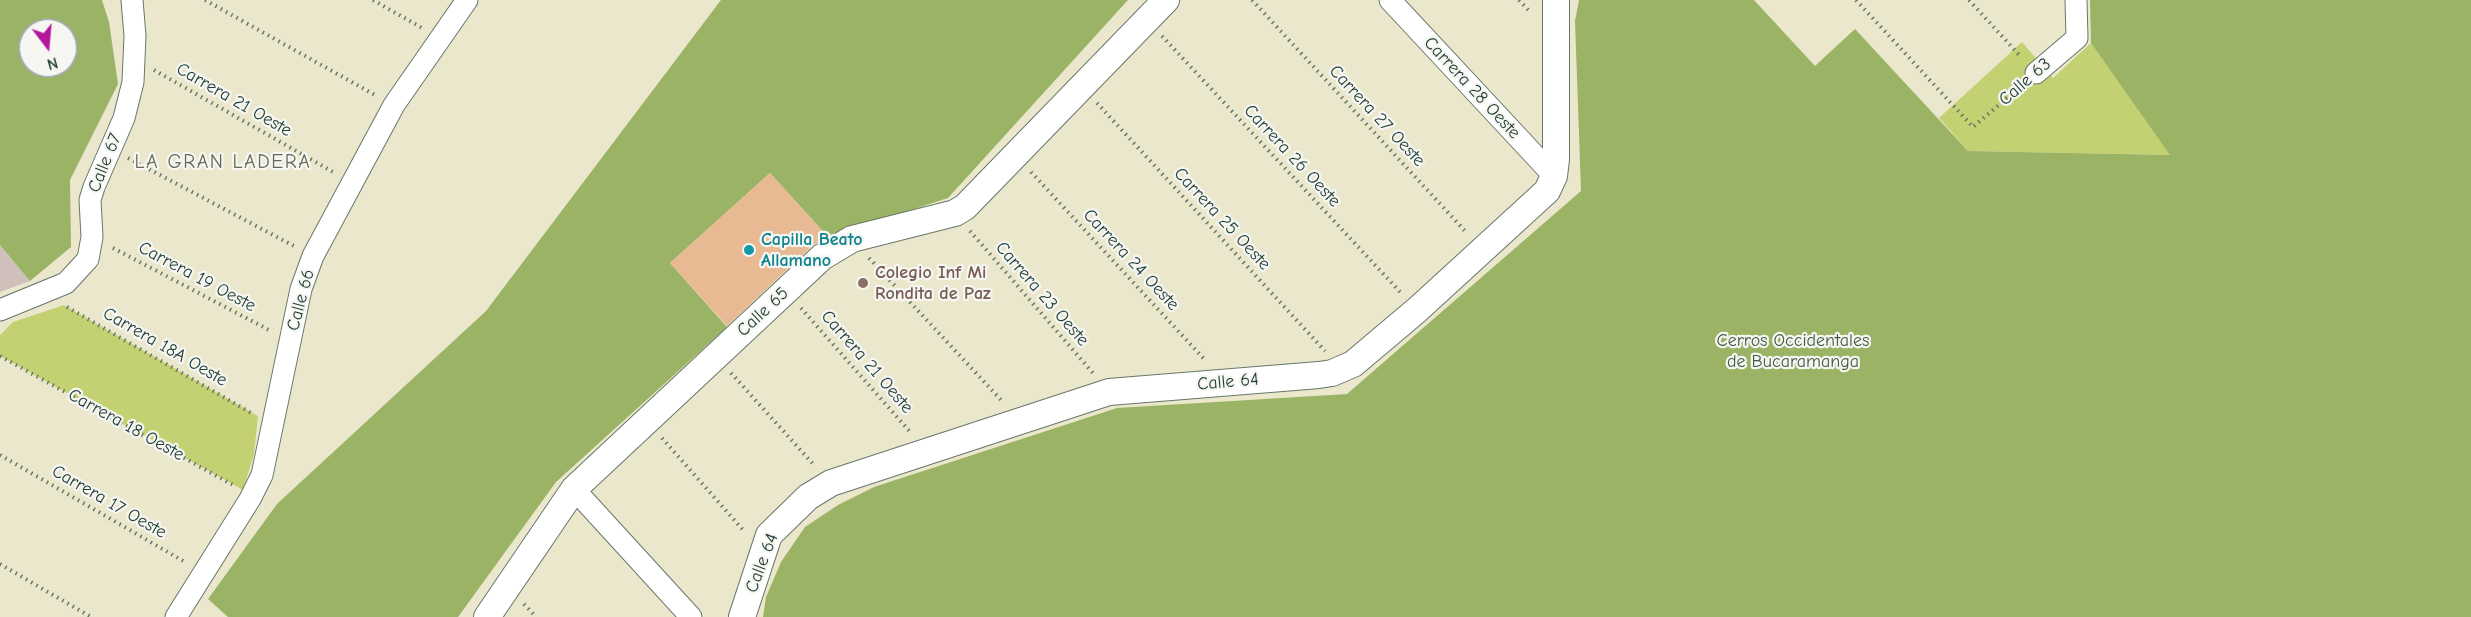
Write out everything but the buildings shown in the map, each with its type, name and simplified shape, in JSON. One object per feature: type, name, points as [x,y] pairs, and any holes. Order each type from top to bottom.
[{"type":"street","name":"Calle 67","points":[[0,310],[44,294],[66,283],[88,259],[92,237],[90,200],[129,102],[135,59],[132,0]]},
{"type":"street","name":"Calle 66","points":[[176,617],[252,495],[262,475],[301,289],[313,256],[394,105],[468,0]]},
{"type":"street","name":"Calle 65","points":[[487,617],[574,489],[822,257],[852,240],[955,213],[977,196],[1166,0]]},
{"type":"street","name":"Carrera 28 Oeste","points":[[1390,0],[1554,176]]},
{"type":"street","name":"Calle 64","points":[[742,617],[769,535],[808,497],[831,483],[1109,392],[1319,375],[1353,364],[1417,310],[1547,191],[1554,176],[1557,140],[1556,0]]},
{"type":"street","name":"Calle 63","points":[[2036,73],[2077,38],[2076,0]]},
{"type":"street","points":[[574,489],[691,617]]},
{"type":"path","points":[[205,0],[394,105]]},
{"type":"path","points":[[373,0],[441,38]]},
{"type":"path","name":"Carrera 27 Oeste","points":[[1252,0],[1483,250]]},
{"type":"path","name":"Calle 63","points":[[1856,0],[1973,127],[2036,73]]},
{"type":"path","points":[[1969,0],[2036,73]]},
{"type":"path","name":"Carrera 26 Oeste","points":[[1147,20],[1417,310]]},
{"type":"path","name":"Carrera 21 Oeste","points":[[135,59],[351,182]]},
{"type":"path","name":"Carrera 25 Oeste","points":[[1082,87],[1342,369]]},
{"type":"path","points":[[109,148],[313,256]]},
{"type":"path","name":"Carrera 24 Oeste","points":[[1016,156],[1226,382]]},
{"type":"path","name":"Carrera 23 Oeste","points":[[955,213],[1109,392]]},
{"type":"path","name":"Carrera 19 Oeste","points":[[92,237],[290,341]]},
{"type":"path","points":[[852,240],[1020,421]]},
{"type":"path","name":"Carrera 21 Oeste","points":[[786,291],[927,452]]},
{"type":"path","name":"Carrera 18A Oeste","points":[[44,294],[272,424]]},
{"type":"path","name":"Carrera 18 Oeste","points":[[0,356],[252,495]]},
{"type":"path","points":[[716,356],[831,483]]},
{"type":"path","points":[[647,420],[762,552]]},
{"type":"path","name":"Carrera 17 Oeste","points":[[0,455],[204,573]]},
{"type":"path","points":[[0,564],[91,617]]},
{"type":"shaded area","points":[[0,245],[30,281],[0,292]]},
{"type":"green space","points":[[0,0],[102,0],[109,22],[118,84],[70,180],[71,247],[30,281],[0,245]]},
{"type":"green space","points":[[721,0],[1128,0],[948,198],[828,237],[770,173],[670,263],[727,327],[556,482],[458,617],[228,617],[208,599],[277,504],[486,311]]},
{"type":"green space","name":"Cerros Occidentales de Bucaramanga","points":[[1579,0],[1754,0],[1815,66],[1855,29],[1968,151],[2170,155],[2091,43],[2090,0],[2471,0],[2471,617],[763,617],[766,597],[781,562],[805,527],[838,505],[874,487],[1117,408],[1347,394],[1581,191],[1575,21]]},
{"type":"green space","points":[[2022,42],[2053,78],[2091,43],[2171,155],[1968,151],[1939,118]]},
{"type":"green space","points":[[64,305],[258,416],[254,454],[243,490],[0,356],[0,335],[13,322]]},
{"type":"place","name":"Capilla Beato Allamano","points":[[749,250]]},
{"type":"place","name":"Colegio Inf Mi Rondita de Paz","points":[[863,283]]},
{"type":"district","name":"LA GRAN LADERA","points":[[223,162]]}]
